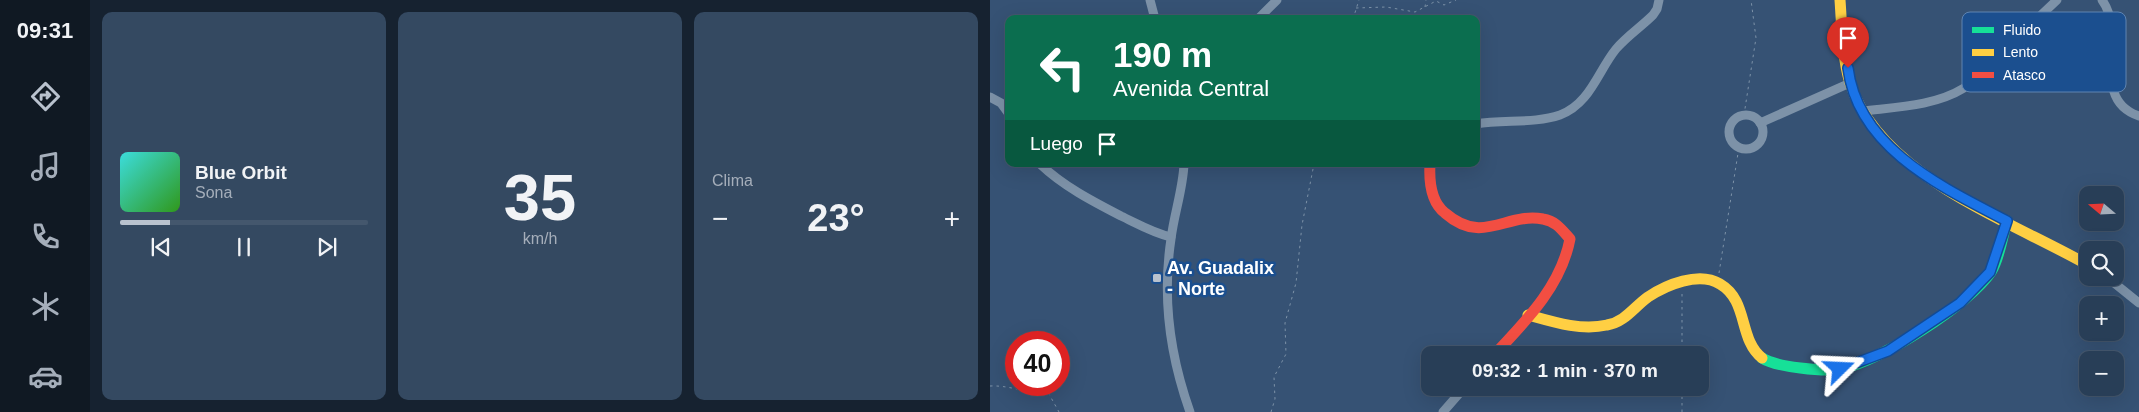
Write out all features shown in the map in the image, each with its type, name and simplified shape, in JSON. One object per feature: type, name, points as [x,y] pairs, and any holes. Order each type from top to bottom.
[{"type":"street","points":[[1150,0],[1154,15]]},
{"type":"street","points":[[1262,15],[1277,0]]},
{"type":"street","points":[[1480,124],[1510,123],[1550,117],[1560,115],[1575,107],[1589,92],[1618,47],[1653,15],[1659,0]]},
{"type":"street","points":[[1840,0],[1850,83],[1863,111],[1881,137],[1904,160],[1920,172],[2079,259]]},
{"type":"street","points":[[2044,12],[2057,0]]},
{"type":"street","points":[[2102,0],[2109,12]]},
{"type":"street","points":[[1760,122],[1850,83]]},
{"type":"street","points":[[1863,111],[1927,102],[1956,93],[1962,88]]},
{"type":"street","points":[[2114,92],[2115,96],[2124,108],[2139,116]]},
{"type":"street","points":[[990,97],[1001,103],[1005,108]]},
{"type":"street","points":[[1744,116],[1754,117],[1760,122],[1763,130],[1762,138],[1757,145],[1750,149],[1734,145],[1730,138],[1729,130],[1732,122],[1738,117],[1744,116]]},
{"type":"street","points":[[1043,167],[1057,180],[1077,192],[1156,233],[1171,237]]},
{"type":"street","points":[[1184,167],[1167,267],[1167,305],[1172,349],[1181,388],[1190,412]]},
{"type":"street","points":[[1430,167],[1430,184],[1433,197],[1453,222],[1472,230],[1532,218],[1555,224],[1563,229],[1570,239],[1563,268],[1544,297],[1502,346]]},
{"type":"street","points":[[1528,315],[1556,323],[1597,326],[1618,322],[1652,295],[1698,277],[1718,282],[1735,295],[1754,351],[1764,360],[1794,366],[1840,369],[1888,351],[1960,303],[1990,272],[2007,221]]},
{"type":"street","points":[[2118,286],[2139,303]]},
{"type":"street","points":[[1443,412],[1457,396]]},
{"type":"path","points":[[1354,15],[1359,0]]},
{"type":"path","points":[[1424,8],[1426,0]]},
{"type":"path","points":[[1356,8],[1386,7],[1414,12],[1436,0],[1444,5],[1456,0]]},
{"type":"path","points":[[1744,116],[1756,38],[1751,0]]},
{"type":"path","points":[[1718,282],[1739,147]]},
{"type":"path","points":[[1271,412],[1275,399],[1274,377],[1286,354],[1286,323],[1296,283],[1302,224],[1313,167]]},
{"type":"path","points":[[1682,283],[1682,346]]},
{"type":"path","points":[[990,386],[1002,386],[1032,394],[1049,394],[1059,412]]},
{"type":"path","points":[[1682,396],[1682,412]]},
{"type":"traffic: fast","points":[[1762,358],[1778,364],[1800,368],[1833,370],[1857,364],[1900,344],[1944,315],[1980,285],[1994,266],[2007,221]]},
{"type":"traffic: slow","points":[[1840,0],[1844,52],[1850,83],[1866,116],[1889,144],[1918,170],[1951,192],[2079,260]]},
{"type":"traffic: slow","points":[[1528,315],[1557,323],[1597,327],[1619,321],[1648,297],[1673,284],[1693,279],[1712,280],[1729,291],[1735,300],[1740,310],[1749,341],[1762,358]]},
{"type":"traffic: jam","points":[[1430,167],[1432,191],[1437,203],[1445,213],[1459,222],[1471,227],[1483,228],[1530,218],[1543,219],[1555,224],[1570,239],[1559,272],[1541,302],[1502,346]]},
{"type":"place","name":"Av. Guadalix - Norte","points":[[1157,278]]},
{"type":"route","points":[[1840,369],[1888,351],[1960,303],[1990,272],[2007,221],[1963,198],[1904,160],[1881,137],[1863,111],[1850,83],[1848,68]]}]
